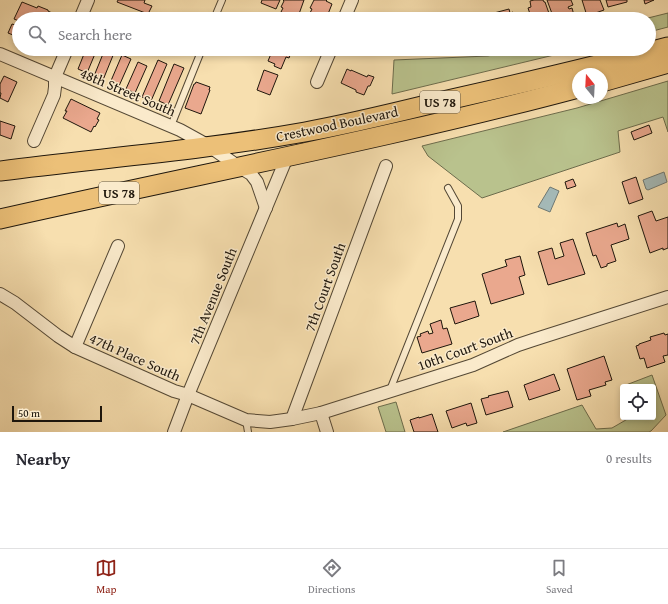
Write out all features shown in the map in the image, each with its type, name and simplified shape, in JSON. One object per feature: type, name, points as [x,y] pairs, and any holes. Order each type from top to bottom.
[{"type":"main road","name":"Crestwood Boulevard","points":[[656,49],[668,46]]},
{"type":"main road","name":"Crestwood Boulevard","points":[[0,171],[264,139],[349,123],[549,77],[630,56]]},
{"type":"main road","points":[[608,80],[668,64]]},
{"type":"main road","name":"Crestwood Boulevard","points":[[0,220],[419,128],[572,90]]},
{"type":"street","points":[[83,12],[88,0]]},
{"type":"street","points":[[347,12],[352,0]]},
{"type":"street","name":"48th Street South","points":[[0,54],[180,130],[209,146],[239,167]]},
{"type":"street","points":[[34,141],[54,95],[55,77],[64,56]]},
{"type":"street","points":[[317,82],[328,56]]},
{"type":"street","name":"7th Avenue South","points":[[174,432],[287,157]]},
{"type":"street","name":"7th Court South","points":[[292,419],[386,166]]},
{"type":"street","points":[[239,167],[251,174],[257,182],[266,208]]},
{"type":"street","points":[[74,347],[118,246]]},
{"type":"street","name":"47th Place South","points":[[0,294],[15,302],[74,347],[174,391],[188,395],[247,426],[270,422]]},
{"type":"street","name":"10th Court South","points":[[270,422],[321,413],[390,392],[473,365],[518,345],[668,298]]},
{"type":"street","points":[[321,413],[327,432]]},
{"type":"lane","points":[[217,12],[222,0]]},
{"type":"lane","points":[[171,126],[199,56]]},
{"type":"lane","points":[[390,392],[458,219],[458,206],[448,188]]},
{"type":"green space","points":[[668,13],[668,27],[656,30],[656,16]]},
{"type":"green space","points":[[488,56],[550,56],[392,94],[394,60]]},
{"type":"green space","points":[[668,81],[668,132],[663,117],[618,131],[620,152],[482,198],[428,156],[422,146],[590,104],[608,104],[608,99]]},
{"type":"green space","points":[[652,375],[655,384],[629,384]]},
{"type":"green space","points":[[656,386],[666,415],[649,432],[503,432],[582,405],[596,429],[612,428],[626,420],[656,420]]},
{"type":"green space","points":[[396,402],[405,432],[386,432],[378,407]]},
{"type":"shaded area","points":[[664,172],[667,182],[648,190],[646,189],[643,180]]},
{"type":"shaded area","points":[[550,187],[559,191],[550,212],[538,207]]},
{"type":"building","points":[[118,0],[145,0],[144,3],[152,6],[149,12],[143,12],[117,2]]},
{"type":"building","points":[[262,0],[280,0],[276,9],[261,3]]},
{"type":"building","points":[[283,0],[304,0],[300,12],[281,12],[283,8],[281,7],[284,1]]},
{"type":"building","points":[[314,0],[327,0],[326,1],[332,4],[329,12],[310,12],[312,9],[310,8]]},
{"type":"building","points":[[543,0],[549,12],[529,12],[528,8],[531,7],[530,1]]},
{"type":"building","points":[[547,0],[571,0],[573,5],[568,7],[569,9],[572,8],[573,12],[551,12]]},
{"type":"building","points":[[582,0],[600,0],[604,10],[598,12],[586,12]]},
{"type":"building","points":[[606,0],[627,0],[627,2],[608,7]]},
{"type":"building","points":[[644,0],[654,0],[645,4]]},
{"type":"building","points":[[22,2],[37,8],[38,6],[50,12],[17,12]]},
{"type":"building","points":[[509,9],[510,12],[498,12]]},
{"type":"building","points":[[12,24],[12,35],[8,33]]},
{"type":"building","points":[[83,56],[94,56],[87,73],[78,69]]},
{"type":"building","points":[[102,56],[113,56],[103,80],[94,76]]},
{"type":"building","points":[[122,56],[131,59],[119,86],[110,83]]},
{"type":"building","points":[[270,56],[290,56],[289,58],[286,57],[281,69],[268,61]]},
{"type":"building","points":[[158,60],[167,64],[151,101],[142,97]]},
{"type":"building","points":[[138,62],[147,66],[135,93],[126,89]]},
{"type":"building","points":[[174,64],[184,68],[168,105],[159,101]]},
{"type":"building","points":[[347,69],[367,77],[368,75],[374,77],[364,95],[341,83]]},
{"type":"building","points":[[264,70],[278,75],[270,95],[257,90]]},
{"type":"building","points":[[4,76],[17,82],[8,102],[0,98],[0,84]]},
{"type":"building","points":[[196,82],[210,87],[201,114],[185,108]]},
{"type":"building","points":[[71,99],[100,113],[97,119],[99,120],[91,132],[63,118]]},
{"type":"building","points":[[0,121],[15,126],[11,139],[0,135]]},
{"type":"building","points":[[649,125],[652,133],[634,140],[631,132]]},
{"type":"building","points":[[636,177],[643,199],[629,204],[622,182]]},
{"type":"building","points":[[573,179],[576,186],[567,189],[565,182]]},
{"type":"building","points":[[652,211],[656,221],[668,217],[668,248],[663,250],[663,248],[650,253],[638,216]]},
{"type":"building","points":[[617,223],[618,227],[625,224],[629,239],[611,245],[616,261],[601,268],[596,255],[593,256],[586,233]]},
{"type":"building","points":[[573,239],[585,274],[548,285],[538,252],[552,248],[555,259],[564,256],[560,243]]},
{"type":"building","points":[[520,256],[525,275],[519,277],[524,294],[491,304],[482,274],[507,266],[505,260]]},
{"type":"building","points":[[475,301],[479,316],[455,324],[450,308]]},
{"type":"building","points":[[441,320],[443,329],[447,328],[452,344],[422,353],[417,337],[428,331],[429,334],[433,333],[430,324]]},
{"type":"building","points":[[664,333],[665,335],[668,334],[668,355],[663,356],[665,362],[647,368],[644,358],[640,359],[636,346],[651,340],[650,337]]},
{"type":"building","points":[[604,356],[612,380],[605,382],[606,385],[589,390],[591,396],[577,400],[567,369]]},
{"type":"building","points":[[554,374],[560,390],[529,400],[524,385]]},
{"type":"building","points":[[508,391],[513,407],[486,415],[481,399]]},
{"type":"building","points":[[471,403],[477,423],[467,426],[466,423],[452,428],[446,411]]},
{"type":"building","points":[[432,414],[438,432],[414,432],[410,420]]}]
